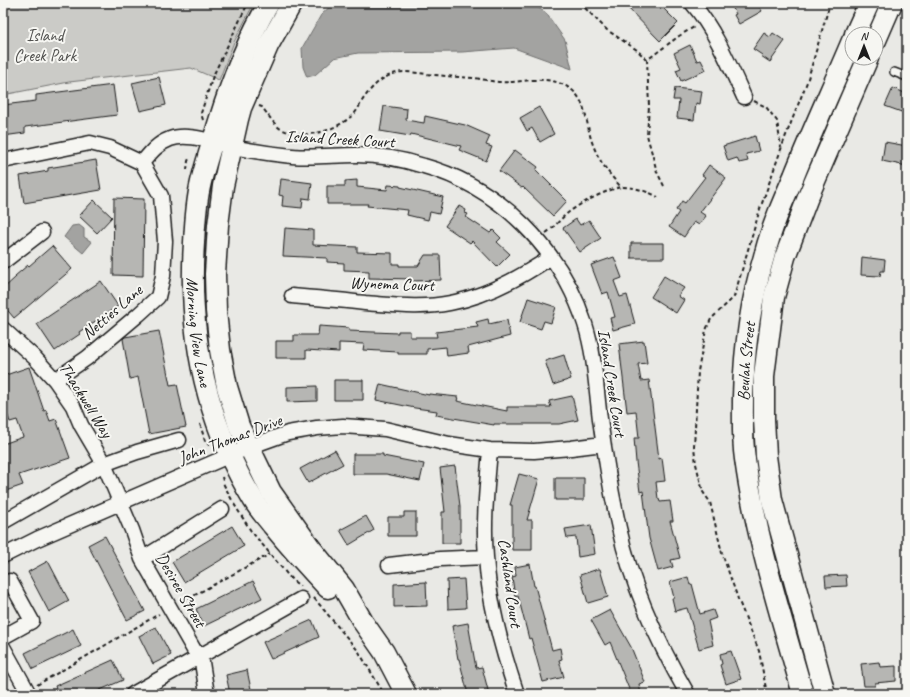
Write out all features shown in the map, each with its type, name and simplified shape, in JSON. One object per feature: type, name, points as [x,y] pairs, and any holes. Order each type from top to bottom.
[{"type":"street","name":"Morning View Lane","points":[[269,3],[256,26],[230,88],[212,142],[201,183],[195,222],[192,271],[193,308],[197,346],[205,385],[217,424],[229,456],[254,502],[297,556],[338,599],[363,622]]},
{"type":"street","name":"Morning View Lane","points":[[292,3],[268,46],[238,119],[223,186],[218,225],[215,274],[216,311],[220,350],[227,388],[240,426],[271,492],[310,547],[344,589],[363,622],[384,652],[406,694]]},
{"type":"street","points":[[692,3],[705,20],[721,48],[744,96]]},
{"type":"street","points":[[858,26],[868,3]]},
{"type":"street","points":[[882,26],[892,3]]},
{"type":"street","name":"Beulah Street","points":[[803,694],[764,554],[752,503],[745,457],[742,419],[743,372],[747,333],[764,253],[783,201],[844,60]]},
{"type":"street","name":"Beulah Street","points":[[825,694],[772,500],[766,456],[764,376],[774,297],[785,257],[805,203],[865,66]]},
{"type":"street","points":[[3,161],[90,143],[110,148],[142,162],[154,148],[172,138],[196,137],[212,142]]},
{"type":"street","name":"Island Creek Court","points":[[212,142],[274,154],[301,157],[355,155],[375,156],[426,166],[462,180],[480,190],[512,213],[537,239],[551,256],[571,290],[585,324],[592,354],[604,444],[619,529],[631,575],[644,610],[687,693]]},
{"type":"street","name":"Netties Lane","points":[[55,380],[87,358],[158,297],[163,276],[165,241],[161,196],[142,162]]},
{"type":"street","points":[[3,262],[42,232]]},
{"type":"street","name":"Wynema Court","points":[[292,296],[399,306],[425,306],[450,303],[502,287],[528,272],[551,256]]},
{"type":"street","name":"Thackwell Way","points":[[3,329],[35,358],[55,380],[73,406],[81,425],[104,464],[120,504]]},
{"type":"street","name":"John Thomas Drive","points":[[3,556],[37,539],[249,447],[288,434],[316,428],[343,426],[385,429],[449,444],[490,450],[534,451],[604,444]]},
{"type":"street","points":[[3,522],[104,464],[136,452],[179,440]]},
{"type":"street","name":"Cashland Court","points":[[490,450],[485,500],[486,557],[491,598],[501,646],[517,694]]},
{"type":"street","name":"Desiree Street","points":[[120,504],[132,530],[142,559],[194,650],[201,656],[207,694]]},
{"type":"street","points":[[142,559],[222,509]]},
{"type":"street","points":[[389,565],[440,559],[486,557]]},
{"type":"street","points":[[3,637],[32,621],[10,581]]},
{"type":"street","points":[[134,694],[302,599]]},
{"type":"street","points":[[3,647],[33,690]]},
{"type":"lane","points":[[894,72],[907,77]]},
{"type":"path","points":[[580,3],[607,30],[637,50],[647,60],[649,106],[647,135],[657,172],[664,186]]},
{"type":"path","points":[[647,60],[679,36],[705,20]]},
{"type":"path","points":[[256,105],[262,106],[280,129],[298,135],[323,132],[336,127],[354,113],[369,91],[383,78],[396,73],[411,72],[454,78],[475,78],[502,82],[524,80],[544,80],[557,82],[571,89],[580,98],[588,122],[591,141],[599,159],[610,175],[621,187]]},
{"type":"path","points":[[744,96],[766,106],[777,121],[781,149]]},
{"type":"path","points":[[537,239],[570,212],[589,200],[612,190],[621,187],[648,192],[658,197]]},
{"type":"path","points":[[182,602],[270,554]]},
{"type":"path","points":[[33,690],[159,614]]},
{"type":"green space","name":"Island Creek Park","points":[[3,3],[254,3],[234,42],[219,80],[191,68],[69,82],[3,95]]},
{"type":"shaded area","points":[[334,3],[531,3],[546,13],[565,40],[572,69],[514,48],[462,52],[358,53],[334,58],[315,75],[307,77],[303,67],[302,48],[321,15]]},
{"type":"shaded area","points":[[79,225],[84,229],[84,237],[92,242],[83,253],[64,237],[72,226]]},
{"type":"building","points":[[623,3],[658,3],[678,23],[660,41]]},
{"type":"building","points":[[730,3],[757,3],[762,11],[739,24]]},
{"type":"building","points":[[764,33],[770,37],[773,33],[785,41],[770,62],[753,49]]},
{"type":"building","points":[[690,45],[697,61],[701,60],[706,70],[681,81],[676,70],[681,68],[674,53]]},
{"type":"building","points":[[159,77],[166,105],[140,111],[132,83]]},
{"type":"building","points":[[113,85],[117,115],[25,127],[25,133],[3,136],[3,105],[36,101],[36,95]]},
{"type":"building","points":[[675,88],[702,91],[700,104],[696,103],[694,120],[677,118],[679,100],[673,100]]},
{"type":"building","points":[[893,88],[907,94],[907,114],[885,106]]},
{"type":"building","points":[[384,106],[407,109],[406,120],[424,123],[425,116],[465,125],[490,136],[486,145],[492,147],[486,161],[459,150],[461,146],[411,134],[410,136],[380,131]]},
{"type":"building","points":[[539,107],[554,134],[540,142],[532,128],[527,131],[520,118]]},
{"type":"building","points":[[755,136],[759,151],[746,154],[748,161],[739,163],[737,158],[728,161],[723,146]]},
{"type":"building","points":[[885,142],[907,146],[907,166],[882,161]]},
{"type":"building","points":[[515,150],[538,167],[536,170],[567,201],[553,216],[523,187],[522,188],[499,171]]},
{"type":"building","points":[[96,160],[101,190],[24,203],[20,176],[48,171],[48,168]]},
{"type":"building","points":[[709,165],[726,178],[700,212],[706,216],[699,225],[694,222],[684,237],[669,227],[679,212],[676,210],[682,201],[685,203],[705,177],[702,175]]},
{"type":"building","points":[[281,179],[312,183],[310,199],[303,198],[302,208],[282,206],[283,196],[279,195]]},
{"type":"building","points":[[357,180],[357,187],[387,190],[388,185],[400,186],[443,197],[439,214],[430,212],[428,220],[407,215],[408,210],[367,206],[368,204],[327,204],[327,186],[345,186],[345,181]]},
{"type":"building","points":[[114,198],[144,199],[143,276],[113,275]]},
{"type":"building","points":[[94,200],[112,217],[97,233],[79,216]]},
{"type":"building","points":[[459,206],[466,210],[465,213],[468,214],[466,217],[490,233],[493,230],[501,238],[497,242],[510,254],[497,267],[472,241],[470,243],[445,226]]},
{"type":"building","points":[[576,219],[580,225],[589,220],[601,238],[580,252],[563,228]]},
{"type":"building","points":[[285,228],[313,230],[313,245],[357,247],[357,252],[392,253],[392,264],[399,264],[399,266],[418,266],[425,255],[440,255],[441,280],[412,281],[412,279],[369,278],[369,271],[344,270],[344,263],[327,262],[327,258],[283,256]]},
{"type":"building","points":[[631,243],[664,243],[664,258],[631,258]]},
{"type":"building","points":[[52,246],[72,269],[14,318],[3,305],[3,289],[16,277],[15,276]]},
{"type":"building","points":[[614,257],[622,278],[614,281],[620,297],[627,295],[635,324],[613,330],[610,318],[615,317],[608,292],[602,294],[591,265]]},
{"type":"building","points":[[862,257],[885,260],[884,271],[881,271],[880,276],[861,275]]},
{"type":"building","points":[[664,276],[684,288],[678,296],[684,300],[676,313],[651,297]]},
{"type":"building","points":[[101,281],[118,306],[79,332],[80,334],[55,351],[37,324]]},
{"type":"building","points":[[528,298],[556,307],[551,323],[544,321],[541,329],[520,322]]},
{"type":"building","points":[[488,319],[489,324],[507,320],[510,336],[468,347],[469,353],[447,356],[446,347],[427,349],[427,354],[398,354],[398,352],[363,350],[364,344],[339,343],[339,352],[306,350],[306,358],[276,358],[276,341],[294,341],[294,335],[318,335],[319,326],[349,328],[349,331],[398,333],[398,331],[410,331],[410,337],[437,337],[436,332],[478,327],[476,322]]},
{"type":"building","points":[[159,331],[170,385],[177,384],[186,427],[149,434],[138,377],[130,379],[123,339],[125,337]]},
{"type":"building","points":[[644,341],[647,363],[638,364],[641,381],[649,380],[659,459],[662,458],[665,481],[656,482],[658,499],[660,502],[670,501],[673,521],[670,521],[680,558],[671,560],[673,567],[658,571],[649,538],[643,491],[640,492],[634,438],[639,438],[636,411],[627,412],[619,344]]},
{"type":"building","points":[[564,355],[571,379],[553,385],[545,361]]},
{"type":"building","points":[[29,367],[44,411],[46,410],[50,421],[56,419],[70,458],[19,475],[23,485],[3,492],[3,444],[23,437],[17,420],[10,422],[3,402],[3,376]]},
{"type":"building","points":[[334,380],[363,380],[363,400],[334,400]]},
{"type":"building","points":[[380,384],[429,395],[458,397],[457,401],[507,411],[507,407],[551,407],[549,401],[572,396],[578,420],[559,424],[494,425],[436,415],[437,411],[376,400]]},
{"type":"building","points":[[317,386],[317,401],[287,402],[287,387]]},
{"type":"building","points":[[335,450],[343,464],[308,483],[300,469]]},
{"type":"building","points":[[353,454],[383,454],[383,456],[424,464],[420,481],[386,474],[353,474]]},
{"type":"building","points":[[455,466],[460,506],[460,543],[442,543],[442,512],[445,512],[440,468]]},
{"type":"building","points":[[519,474],[539,479],[527,520],[532,520],[532,550],[512,550],[512,505],[510,505]]},
{"type":"building","points":[[555,478],[584,478],[584,500],[555,500]]},
{"type":"building","points":[[404,512],[416,512],[416,536],[388,536],[388,517],[404,517]]},
{"type":"building","points":[[366,516],[374,530],[349,545],[340,530]]},
{"type":"building","points":[[591,525],[595,554],[578,557],[576,537],[567,538],[565,529]]},
{"type":"building","points":[[232,526],[244,546],[184,582],[172,562]]},
{"type":"building","points":[[105,536],[145,611],[127,620],[88,545]]},
{"type":"building","points":[[48,561],[69,601],[49,612],[28,572]]},
{"type":"building","points":[[530,564],[534,586],[552,650],[560,648],[562,659],[559,660],[564,677],[543,682],[531,638],[529,639],[518,596],[515,597],[512,577],[516,576],[515,567]]},
{"type":"building","points":[[600,569],[608,597],[588,603],[580,575]]},
{"type":"building","points":[[846,575],[847,586],[826,587],[825,576]]},
{"type":"building","points":[[688,577],[690,585],[692,584],[700,614],[713,610],[716,618],[708,621],[713,645],[699,649],[687,608],[675,611],[672,598],[674,598],[670,582]]},
{"type":"building","points":[[464,579],[466,608],[448,609],[447,580]]},
{"type":"building","points":[[253,581],[262,598],[204,626],[196,609]]},
{"type":"building","points":[[426,582],[427,606],[394,607],[394,584]]},
{"type":"building","points":[[610,610],[631,647],[645,682],[639,684],[641,694],[631,694],[610,642],[605,645],[591,620]]},
{"type":"building","points":[[312,620],[319,637],[271,659],[263,642]]},
{"type":"building","points":[[468,623],[476,668],[482,667],[489,694],[468,694],[458,659],[452,626]]},
{"type":"building","points":[[156,627],[171,655],[153,664],[139,636]]},
{"type":"building","points":[[73,629],[81,646],[33,669],[25,653]]},
{"type":"building","points":[[731,651],[741,679],[726,684],[720,665],[722,664],[720,654]]},
{"type":"building","points":[[113,660],[123,680],[91,694],[58,694],[55,686]]},
{"type":"building","points":[[879,662],[880,667],[896,666],[896,681],[875,683],[875,686],[864,686],[861,664]]},
{"type":"building","points":[[247,670],[252,694],[230,694],[226,675]]}]
